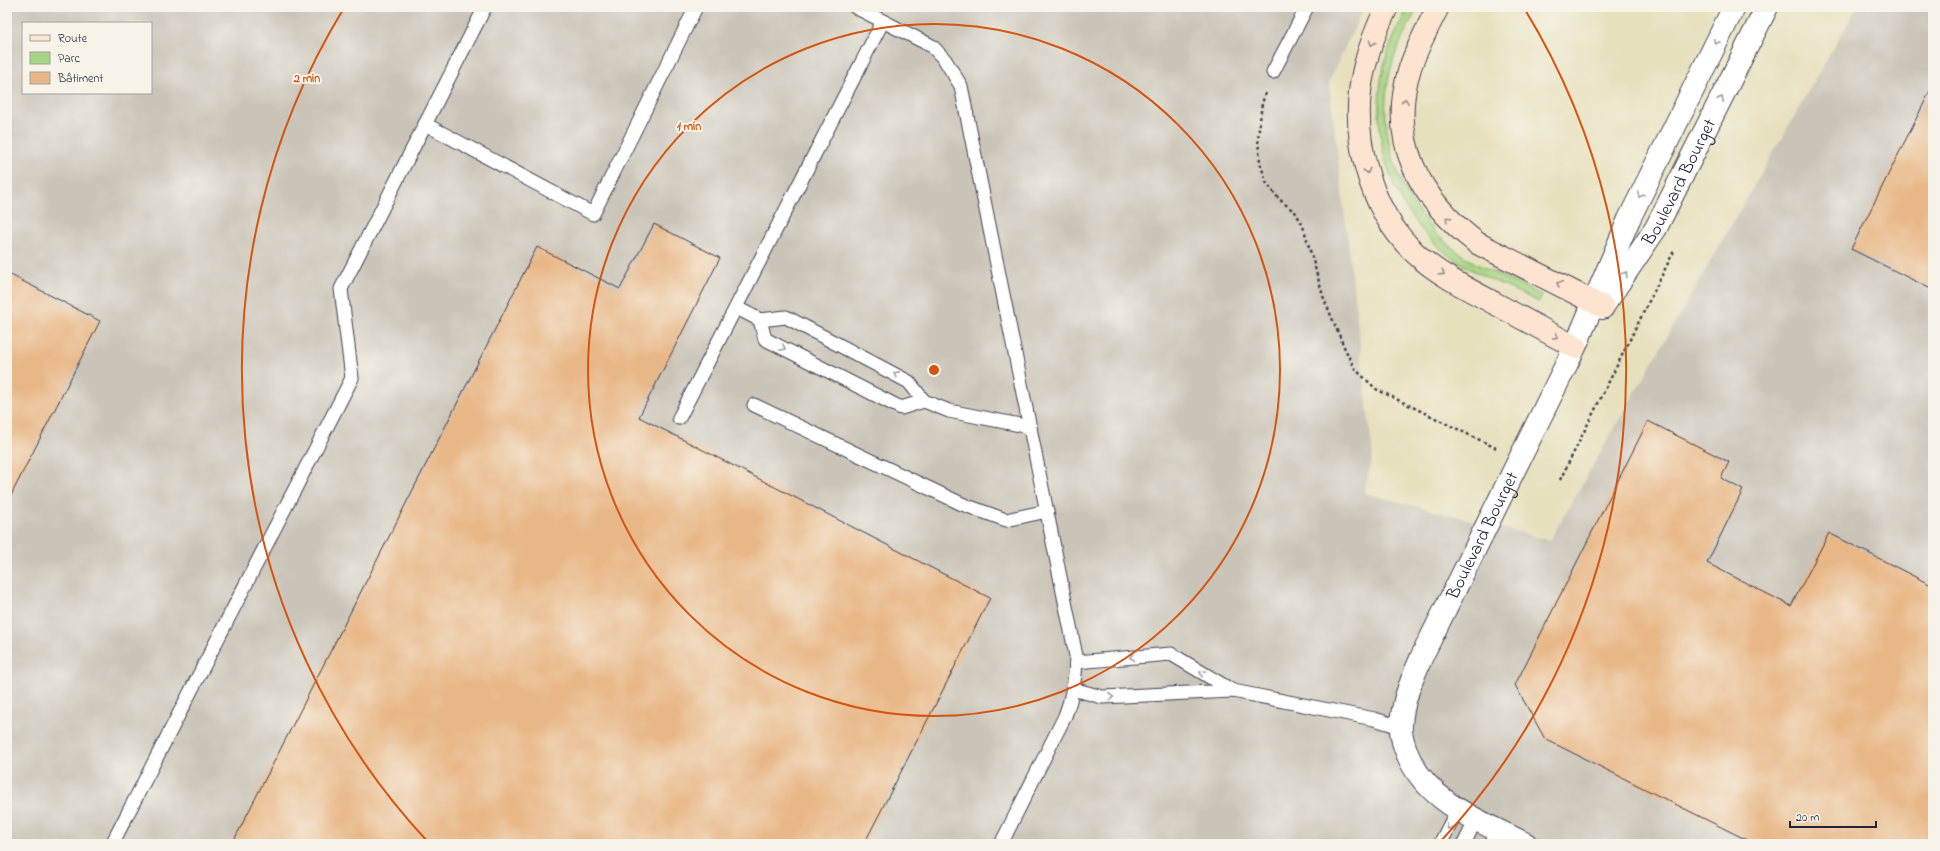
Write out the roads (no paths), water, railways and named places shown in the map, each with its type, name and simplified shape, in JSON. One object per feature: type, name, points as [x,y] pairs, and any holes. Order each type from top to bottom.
[{"type":"main road","points":[[1387,7],[1378,26],[1364,70],[1360,112],[1361,136],[1369,178],[1389,220],[1416,254],[1432,267],[1477,294],[1575,347]]},
{"type":"main road","points":[[1438,7],[1416,51],[1406,88],[1404,107],[1404,130],[1408,154],[1426,192],[1459,230],[1477,243],[1598,304]]},
{"type":"street","name":"Boulevard Bourget","points":[[1526,844],[1495,837],[1467,814],[1438,796],[1427,786],[1415,769],[1406,749],[1401,727],[1403,708],[1414,673],[1575,347],[1598,304],[1629,219],[1734,7]]},
{"type":"street","name":"Boulevard Bourget","points":[[1598,304],[1656,228],[1767,7]]},
{"type":"lane","points":[[112,844],[352,378],[341,289],[485,7]]},
{"type":"lane","points":[[425,124],[593,214],[696,7]]},
{"type":"lane","points":[[855,7],[932,46],[945,60],[961,86],[1076,662],[1073,689],[1065,716],[1001,844]]},
{"type":"lane","points":[[1274,72],[1307,7]]},
{"type":"lane","points":[[679,418],[737,308],[779,222],[883,21]]},
{"type":"lane","points":[[737,308],[760,320],[786,316],[909,382],[924,401],[949,411],[1030,426]]},
{"type":"lane","points":[[760,320],[765,339],[901,408],[924,401]]},
{"type":"lane","points":[[754,405],[962,504],[1006,520],[1047,511]]},
{"type":"lane","points":[[1076,662],[1171,654],[1233,691]]},
{"type":"lane","points":[[1073,689],[1102,697],[1233,691],[1374,719],[1401,727]]},
{"type":"lane","points":[[1440,844],[1467,814]]},
{"type":"lane","points":[[1464,844],[1467,814]]}]
